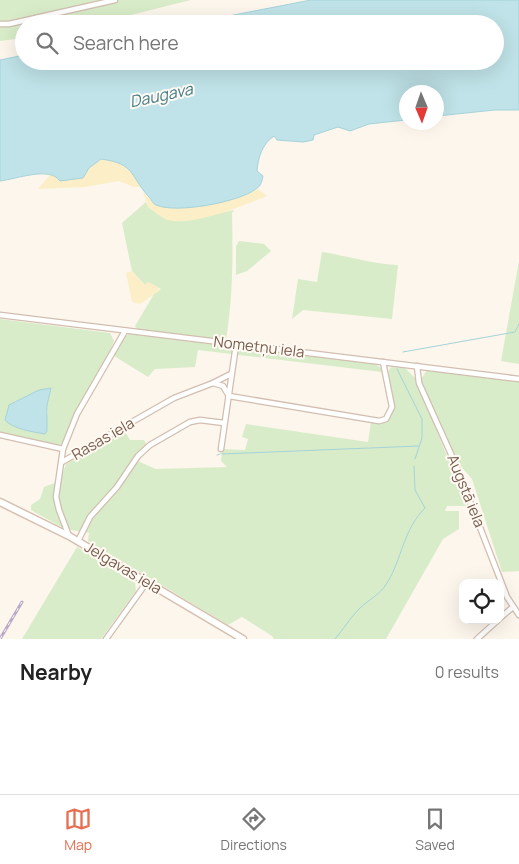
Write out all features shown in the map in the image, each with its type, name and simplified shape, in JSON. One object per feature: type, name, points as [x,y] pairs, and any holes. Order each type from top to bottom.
[{"type":"street","points":[[49,15],[116,0]]},
{"type":"street","points":[[0,24],[15,23]]},
{"type":"street","name":"Nometņu iela","points":[[0,315],[519,379]]},
{"type":"street","points":[[62,462],[63,449],[77,414],[125,331]]},
{"type":"street","points":[[221,449],[236,345]]},
{"type":"street","points":[[213,383],[223,386],[229,396],[371,420],[386,419],[392,407],[383,362]]},
{"type":"street","name":"Augstā iela","points":[[417,366],[419,383],[455,463],[513,607],[519,615]]},
{"type":"street","name":"Rasas iela","points":[[69,536],[56,497],[62,462],[174,398],[231,374]]},
{"type":"street","points":[[78,541],[90,517],[117,487],[138,456],[150,445],[190,422],[200,420],[224,423]]},
{"type":"street","points":[[0,435],[63,449]]},
{"type":"street","name":"Jelgavas iela","points":[[0,502],[78,541],[243,639]]},
{"type":"street","points":[[106,639],[147,582]]},
{"type":"street","points":[[504,615],[513,607]]},
{"type":"street","points":[[477,639],[494,624]]},
{"type":"green space","points":[[0,0],[191,0],[131,15],[15,15],[15,39],[0,41]]},
{"type":"green space","points":[[146,202],[148,207],[191,219],[234,210],[232,213],[231,292],[226,340],[137,330],[135,326],[154,294],[161,289],[149,283],[145,285],[132,271],[122,223]]},
{"type":"green space","points":[[239,241],[264,244],[271,251],[247,271],[236,275],[236,246]]},
{"type":"green space","points":[[322,252],[369,262],[398,265],[392,319],[303,310],[292,319],[298,279],[317,282]]},
{"type":"green space","points":[[519,261],[519,364],[501,361]]},
{"type":"green space","points":[[0,319],[110,333],[114,341],[110,351],[58,447],[0,433]],"holes":[[[51,388],[47,405],[48,415],[14,402]]]},
{"type":"green space","points":[[129,334],[375,364],[381,368],[382,372],[198,350],[195,367],[155,369],[148,377],[114,356],[124,337]]},
{"type":"green space","points":[[391,367],[405,368],[416,379],[467,506],[447,506],[445,511],[459,511],[459,529],[443,539],[386,639],[274,639],[242,617],[228,625],[88,541],[89,533],[65,529],[31,510],[31,505],[40,499],[44,487],[60,481],[66,464],[124,430],[130,440],[144,440],[147,445],[133,459],[156,469],[227,467],[221,461],[222,449],[245,450],[248,439],[242,437],[246,424],[368,442],[371,422],[385,422],[391,417],[392,397],[387,374]]},
{"type":"green space","points":[[427,370],[519,382],[519,571],[502,572],[472,479],[457,462],[422,384],[421,379]]},
{"type":"green space","points":[[77,547],[135,583],[136,591],[101,639],[22,639]]},
{"type":"sand","points":[[101,159],[126,167],[139,180],[142,187],[134,187],[119,181],[85,187],[38,189],[51,174],[63,175],[77,171]]},
{"type":"sand","points":[[258,189],[267,196],[204,218],[178,221],[165,219],[148,207],[143,192],[153,203],[244,196]]},
{"type":"sand","points":[[132,271],[145,285],[148,282],[158,287],[159,291],[140,304],[132,302],[126,273]]},
{"type":"water","name":"Daugava","points":[[311,0],[519,0],[519,110],[495,110],[444,115],[444,85],[399,85],[399,121],[369,124],[350,131],[338,127],[314,135],[313,140],[303,142],[277,140],[274,136],[266,143],[258,161],[257,171],[263,176],[259,186],[248,194],[207,205],[178,208],[156,205],[126,167],[101,159],[89,168],[83,178],[60,181],[49,174],[41,174],[0,181],[0,60],[15,57],[15,70],[504,70],[504,15],[234,15]]},
{"type":"water","points":[[51,388],[47,405],[47,431],[45,434],[18,428],[5,420],[9,405],[39,390]]},
{"type":"waterway","points":[[403,352],[515,332],[519,324]]},
{"type":"waterway","points":[[397,369],[422,419],[422,438],[415,459]]},
{"type":"waterway","points":[[222,454],[419,446]]},
{"type":"waterway","points":[[335,639],[356,613],[381,591],[387,583],[407,535],[425,508],[415,490],[414,466]]},
{"type":"railway","points":[[0,639],[22,602]]}]
